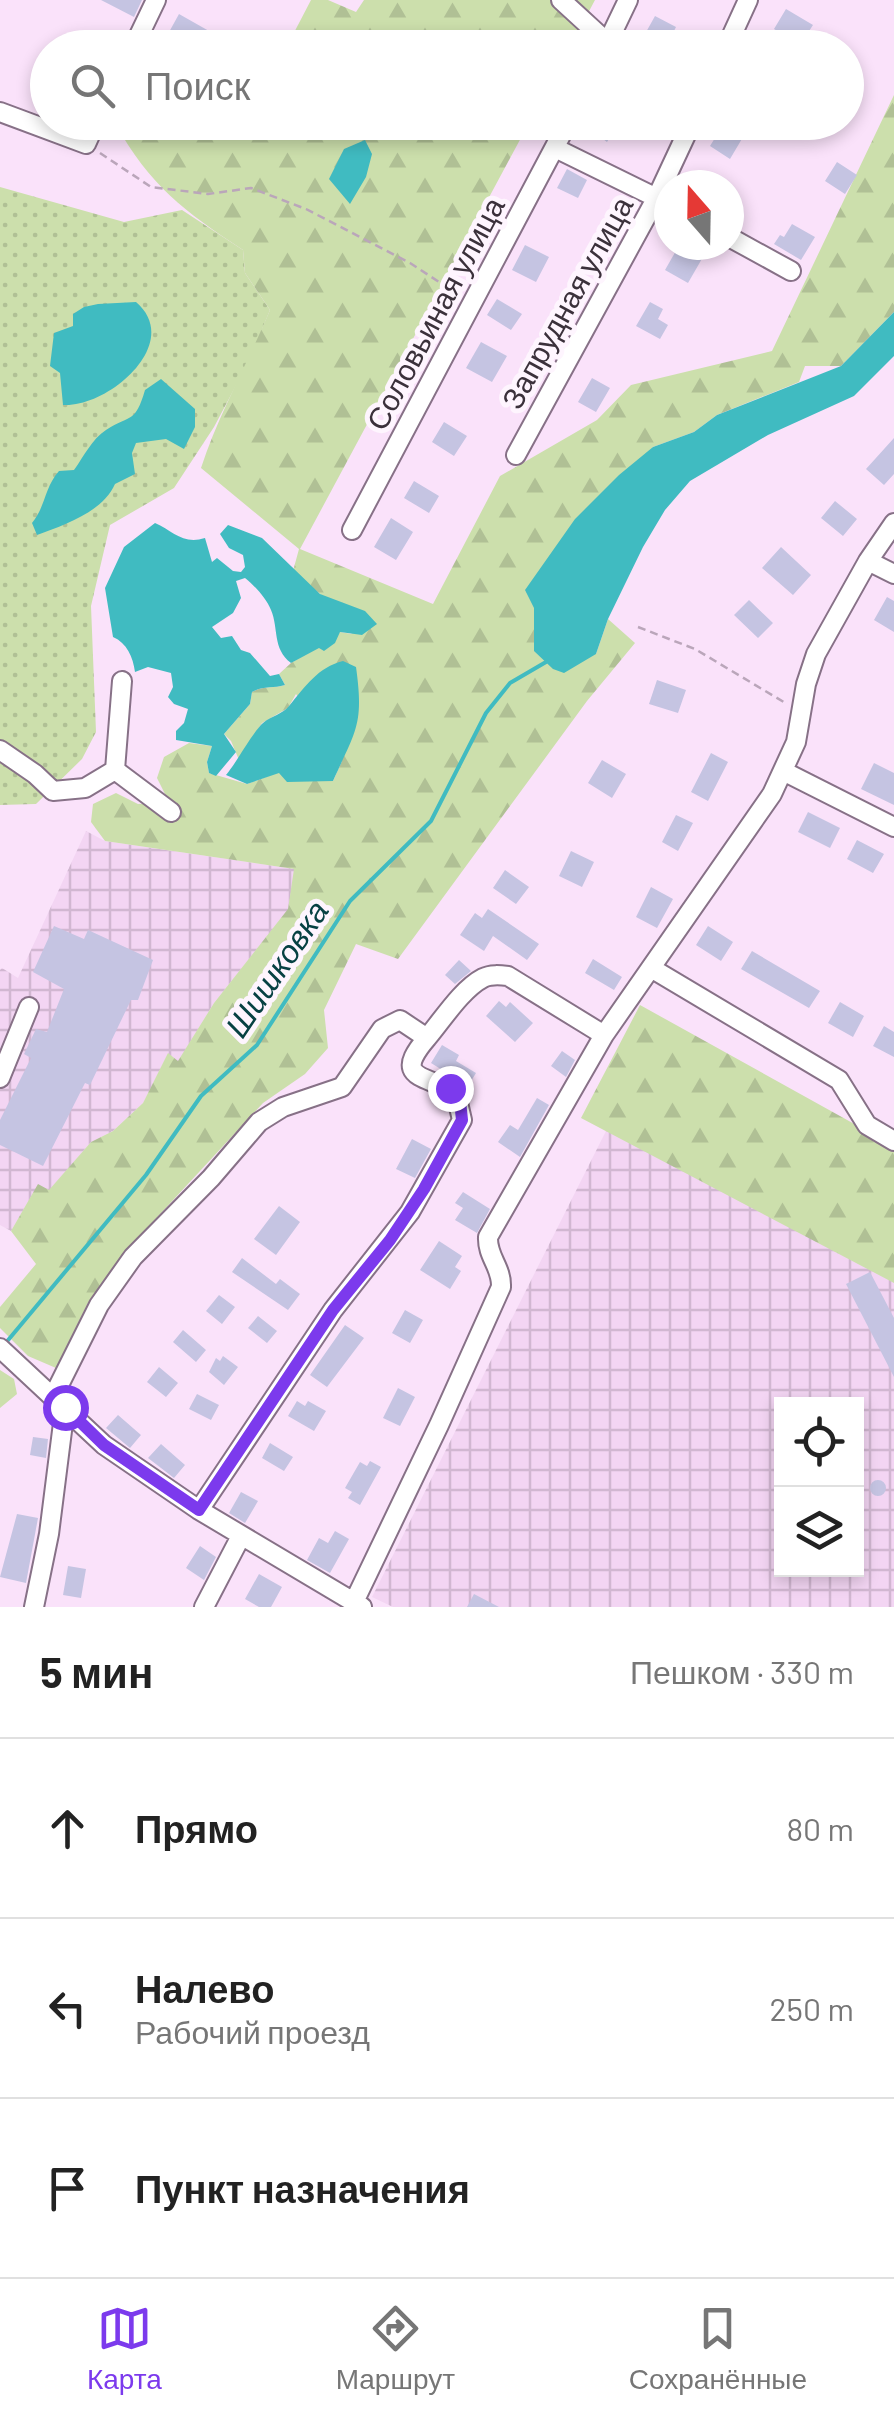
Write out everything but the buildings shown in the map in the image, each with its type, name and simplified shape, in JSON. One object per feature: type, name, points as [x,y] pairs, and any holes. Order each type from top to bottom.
[{"type":"street","points":[[142,30],[156,0]]},
{"type":"street","points":[[561,0],[594,30]]},
{"type":"street","points":[[612,30],[628,0]]},
{"type":"street","points":[[734,30],[748,0]]},
{"type":"street","points":[[0,112],[30,123]]},
{"type":"street","points":[[75,140],[86,144],[88,140]]},
{"type":"street","name":"Соловьиная улица","points":[[352,530],[560,140]]},
{"type":"street","name":"Запрудная улица","points":[[674,170],[685,140]]},
{"type":"street","points":[[556,148],[654,196]]},
{"type":"street","name":"Запрудная улица","points":[[516,455],[654,216]]},
{"type":"street","points":[[744,245],[790,271]]},
{"type":"street","points":[[0,1348],[104,1445],[199,1510],[358,1604],[501,1286],[498,1268],[488,1254],[488,1238],[604,1035],[772,794],[796,742],[799,715],[816,654],[894,523]]},
{"type":"street","points":[[868,561],[894,574]]},
{"type":"street","points":[[114,770],[122,682]]},
{"type":"street","points":[[0,750],[53,791],[85,788],[114,770]]},
{"type":"street","points":[[114,770],[171,812]]},
{"type":"street","points":[[783,771],[894,827]]},
{"type":"street","points":[[651,968],[840,1080],[868,1125],[894,1141]]},
{"type":"street","points":[[199,1510],[333,1310],[410,1212],[462,1120],[456,1094],[415,1075],[411,1066],[411,1056],[426,1038],[482,978],[493,975],[508,976],[604,1035]]},
{"type":"street","points":[[0,1078],[29,1007]]},
{"type":"street","points":[[34,1607],[49,1534],[59,1402],[99,1306],[133,1257],[260,1122],[283,1108],[342,1087],[382,1029],[391,1023],[400,1020],[426,1038]]},
{"type":"street","points":[[204,1607],[241,1536]]},
{"type":"path","points":[[86,144],[152,187],[208,194],[251,188],[306,209],[410,264],[472,304]]},
{"type":"path","points":[[638,627],[695,648],[784,701],[799,715]]},
{"type":"shaded area","points":[[86,831],[105,841],[295,869],[288,910],[214,1003],[178,1062],[168,1054],[143,1103],[113,1131],[91,1142],[49,1191],[38,1185],[11,1231],[0,1225],[0,970],[18,978]]},
{"type":"shaded area","points":[[609,1125],[894,1276],[894,1607],[393,1607],[372,1597]]},
{"type":"green space","points":[[311,0],[328,0],[356,12],[364,0],[595,0],[579,30],[295,30]]},
{"type":"green space","points":[[894,95],[894,312],[841,366],[805,366],[799,382],[717,415],[694,432],[653,447],[534,608],[534,651],[596,654],[608,619],[635,643],[587,701],[398,959],[356,944],[324,1010],[328,1048],[305,1074],[263,1103],[125,1252],[88,1303],[56,1368],[28,1356],[0,1328],[0,1307],[36,1264],[11,1231],[38,1184],[49,1190],[91,1142],[113,1131],[143,1103],[168,1053],[178,1061],[214,1003],[288,909],[294,869],[105,841],[91,822],[93,804],[116,793],[138,804],[169,802],[157,778],[164,757],[189,743],[212,746],[207,762],[209,773],[247,784],[279,772],[333,781],[342,761],[296,694],[288,708],[262,723],[239,760],[224,734],[250,704],[252,692],[285,685],[279,674],[291,663],[340,632],[352,634],[320,594],[293,571],[299,549],[201,468],[270,310],[245,273],[243,250],[170,196],[125,140],[520,140],[300,549],[433,604],[500,476],[597,420],[631,385],[772,351]]},
{"type":"green space","points":[[0,187],[124,222],[182,210],[243,250],[245,273],[270,310],[249,361],[214,427],[174,488],[110,525],[91,606],[96,732],[82,759],[36,804],[0,805]]},
{"type":"green space","points":[[640,1005],[894,1146],[894,1283],[581,1118]]},
{"type":"green space","points":[[0,1370],[14,1379],[17,1394],[0,1408]]},
{"type":"water","points":[[365,140],[372,154],[366,177],[350,204],[329,179],[344,149]]},
{"type":"water","points":[[136,302],[148,318],[151,336],[146,353],[134,370],[100,396],[63,405],[60,373],[50,366],[54,333],[73,326],[73,314],[84,307]]},
{"type":"water","points":[[894,312],[894,356],[854,396],[768,435],[690,481],[665,510],[643,547],[608,619],[596,654],[564,673],[553,669],[534,651],[534,608],[525,590],[575,519],[619,475],[653,447],[694,432],[717,415],[841,366]]},
{"type":"water","points":[[161,379],[195,409],[195,427],[184,449],[166,439],[136,443],[132,453],[135,474],[115,484],[92,510],[37,535],[32,523],[59,471],[74,470],[96,438],[131,417],[145,390]]},
{"type":"water","points":[[155,523],[184,538],[205,538],[212,562],[217,558],[233,571],[241,572],[245,567],[243,555],[229,548],[220,534],[228,525],[262,538],[320,594],[365,611],[377,624],[362,635],[340,632],[335,643],[324,651],[319,648],[291,663],[281,651],[266,601],[245,578],[236,581],[241,598],[233,613],[212,627],[221,638],[232,636],[241,650],[250,653],[270,676],[279,674],[285,685],[252,692],[250,704],[224,734],[236,752],[216,776],[209,773],[207,762],[212,746],[176,740],[176,731],[184,723],[188,709],[168,697],[173,687],[171,673],[148,667],[135,672],[128,651],[113,637],[105,588],[124,547]]},
{"type":"water","points":[[343,661],[356,667],[358,715],[333,781],[287,782],[279,773],[247,784],[226,775],[263,723],[286,709],[319,673]]},
{"type":"waterway","name":"Шишковка","points":[[4,1345],[146,1175],[201,1096],[257,1045],[350,901],[431,821],[486,713],[510,683],[546,662]]},
{"type":"route","points":[[65,1407],[104,1445],[199,1510],[333,1310],[390,1240],[424,1189],[462,1120],[460,1101],[450,1088]]}]
